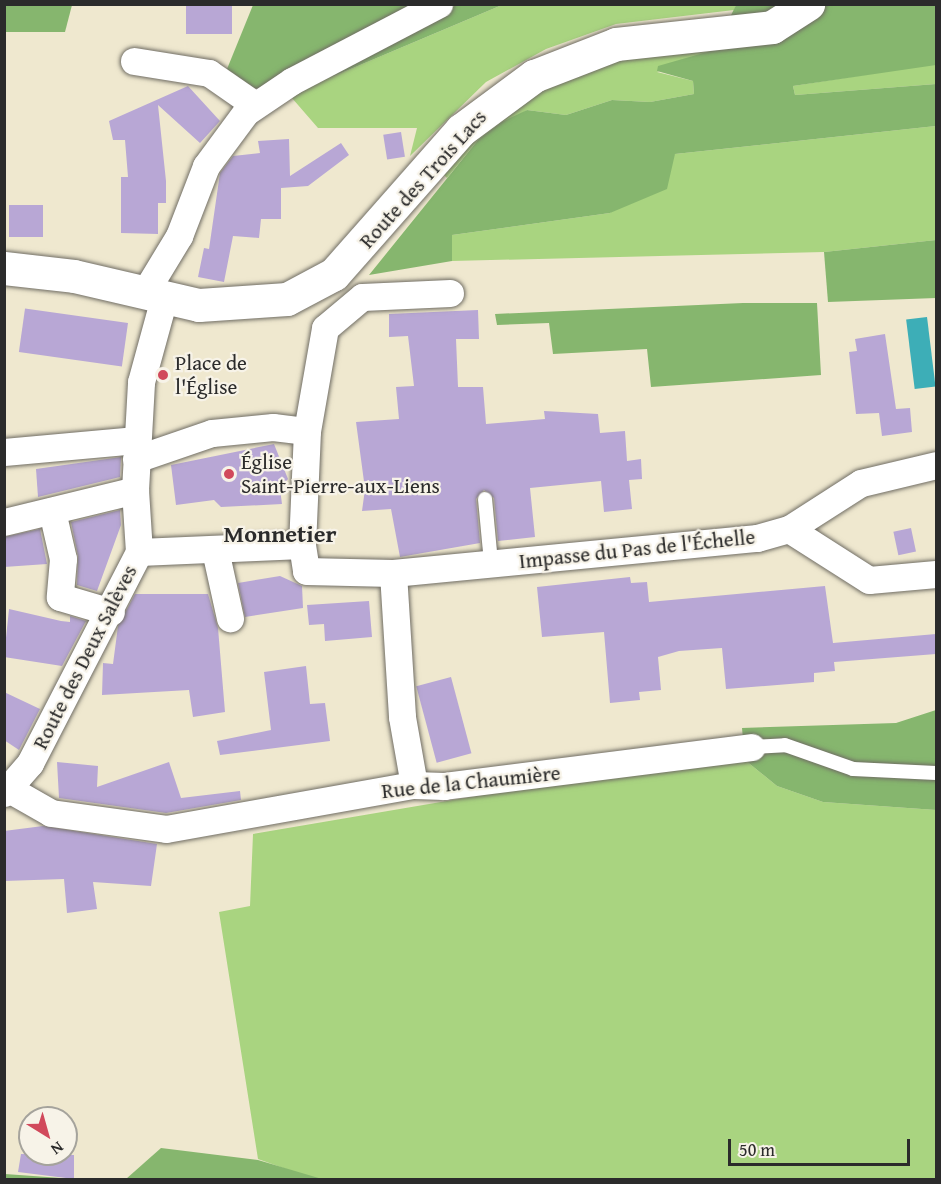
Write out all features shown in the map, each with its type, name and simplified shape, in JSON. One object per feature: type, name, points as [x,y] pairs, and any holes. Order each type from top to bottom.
[{"type":"street","name":"Route des Deux Salèves","points":[[7,791],[30,763],[111,612],[139,552],[135,490],[136,449],[154,295],[206,166],[233,125],[255,105],[439,4]]},
{"type":"street","name":"Route des Trois Lacs","points":[[4,268],[154,295],[246,305],[287,299],[334,274],[461,130],[534,76],[616,44],[772,27],[808,4]]},
{"type":"street","points":[[134,61],[209,73],[255,105]]},
{"type":"street","points":[[139,552],[302,545],[307,431],[325,328],[334,315],[362,297],[450,293]]},
{"type":"street","points":[[4,452],[136,449],[212,433],[273,427],[307,431]]},
{"type":"street","name":"Impasse du Pas de l'Échelle","points":[[302,545],[306,571],[316,575],[393,573],[644,552],[789,529],[861,483],[936,465]]},
{"type":"street","points":[[4,522],[135,490]]},
{"type":"street","points":[[52,511],[63,559],[60,597],[111,612]]},
{"type":"street","points":[[789,529],[869,580],[936,574]]},
{"type":"street","points":[[215,550],[230,618]]},
{"type":"street","points":[[393,573],[402,717],[414,785]]},
{"type":"street","name":"Rue de la Chaumière","points":[[7,791],[51,813],[166,828],[414,785],[444,786],[752,747]]},
{"type":"lane","points":[[485,499],[491,563]]},
{"type":"lane","name":"Rue de la Chaumière","points":[[752,747],[785,745],[853,769],[936,773]]},
{"type":"green space","points":[[4,5],[72,5],[65,32],[5,32]]},
{"type":"green space","points":[[253,5],[502,5],[334,76],[285,90],[254,88],[227,69]]},
{"type":"green space","points":[[502,5],[736,5],[734,10],[616,24],[546,49],[486,82],[410,156],[417,128],[318,128],[285,90],[334,76]]},
{"type":"green space","points":[[736,5],[936,5],[936,65],[793,86],[795,95],[936,84],[936,126],[675,154],[667,189],[610,213],[452,235],[452,261],[369,275],[478,140],[502,122],[527,110],[566,115],[612,100],[650,102],[694,94],[693,81],[657,71],[658,66],[714,50]]},
{"type":"green space","points":[[714,50],[657,72],[693,81],[694,94],[650,102],[612,100],[566,115],[527,110],[478,140],[447,178],[440,171],[463,145],[546,84],[622,58]]},
{"type":"green space","points":[[936,65],[936,84],[795,95],[793,86]]},
{"type":"green space","points":[[936,126],[936,240],[824,252],[452,261],[452,235],[610,213],[675,154]]},
{"type":"green space","points":[[936,240],[936,298],[828,302],[824,252]]},
{"type":"green space","points":[[743,303],[817,303],[821,375],[651,387],[647,349],[553,354],[549,323],[497,325],[495,314]]},
{"type":"green space","points":[[936,710],[936,810],[823,802],[777,786],[745,760],[742,728],[896,723]]},
{"type":"green space","points":[[745,760],[777,786],[823,802],[936,810],[936,1179],[317,1180],[258,1159],[219,912],[250,906],[253,834],[541,785]]},
{"type":"green space","points":[[161,1148],[258,1160],[322,1179],[126,1179]]},
{"type":"green space","points":[[5,1174],[75,1179],[5,1179]]},
{"type":"water","points":[[927,317],[936,386],[915,389],[906,320]]},
{"type":"building","points":[[186,4],[232,4],[232,34],[186,34]]},
{"type":"building","points":[[188,86],[220,121],[200,143],[158,105],[166,203],[158,203],[158,234],[121,233],[121,177],[128,177],[125,140],[113,140],[109,121]]},
{"type":"building","points":[[401,132],[405,157],[387,160],[383,135]]},
{"type":"building","points":[[289,139],[290,176],[341,143],[349,155],[308,186],[281,188],[281,219],[261,219],[259,238],[233,236],[224,282],[198,277],[204,248],[209,249],[220,173],[233,156],[260,153],[258,141]]},
{"type":"building","points":[[9,205],[43,205],[43,237],[9,237]]},
{"type":"building","points":[[25,309],[128,323],[122,367],[19,352]]},
{"type":"building","points":[[478,310],[479,339],[456,339],[458,387],[483,387],[486,424],[545,419],[544,411],[598,414],[600,433],[625,431],[627,461],[641,459],[642,479],[629,480],[632,509],[604,512],[601,481],[530,488],[535,537],[498,541],[494,498],[484,490],[476,499],[480,543],[400,557],[391,509],[362,511],[365,489],[356,422],[399,419],[396,387],[414,386],[408,336],[389,337],[389,314]]},
{"type":"building","points":[[885,334],[896,409],[910,408],[912,432],[882,436],[879,413],[856,414],[849,352],[857,351],[855,339]]},
{"type":"building","name":"Église Saint-Pierre-aux-Liens","points":[[274,444],[288,479],[280,489],[282,504],[221,507],[214,500],[176,505],[171,465]]},
{"type":"building","points":[[121,457],[120,477],[38,497],[36,469]]},
{"type":"building","points":[[120,510],[121,525],[97,591],[77,585],[78,556],[71,522]]},
{"type":"building","points":[[911,528],[916,551],[898,555],[893,532]]},
{"type":"building","points":[[40,529],[47,564],[4,567],[4,537]]},
{"type":"building","points":[[280,576],[302,586],[303,608],[245,617],[238,583]]},
{"type":"building","points":[[630,577],[631,583],[647,582],[649,602],[825,586],[833,643],[936,634],[936,654],[834,662],[835,671],[814,673],[814,682],[726,689],[722,648],[679,651],[658,657],[661,690],[639,692],[640,700],[610,703],[604,632],[542,637],[537,587]]},
{"type":"building","points":[[135,594],[208,594],[218,628],[225,712],[193,717],[189,690],[102,695],[103,663],[113,664],[118,626]]},
{"type":"building","points":[[369,601],[372,637],[325,641],[324,624],[309,625],[307,605]]},
{"type":"building","points":[[9,609],[61,621],[70,622],[70,616],[86,621],[62,666],[4,657]]},
{"type":"building","points":[[306,666],[310,704],[325,703],[330,741],[220,755],[217,741],[271,730],[264,672]]},
{"type":"building","points":[[451,677],[471,753],[437,763],[416,686]]},
{"type":"building","points":[[4,692],[40,709],[19,750],[4,740]]},
{"type":"building","points":[[57,762],[98,766],[97,787],[169,762],[181,798],[240,791],[241,800],[166,813],[59,798]]},
{"type":"building","points":[[43,826],[157,844],[151,886],[93,882],[97,909],[67,913],[64,879],[4,881],[4,831]]},
{"type":"building","points":[[19,1166],[74,1166],[74,1179],[18,1172]]},
{"type":"place","name":"Place de l'Église","points":[[163,375]]},
{"type":"place","name":"Église Saint-Pierre-aux-Liens","points":[[229,474]]},
{"type":"district","name":"Monnetier","points":[[280,534]]}]
